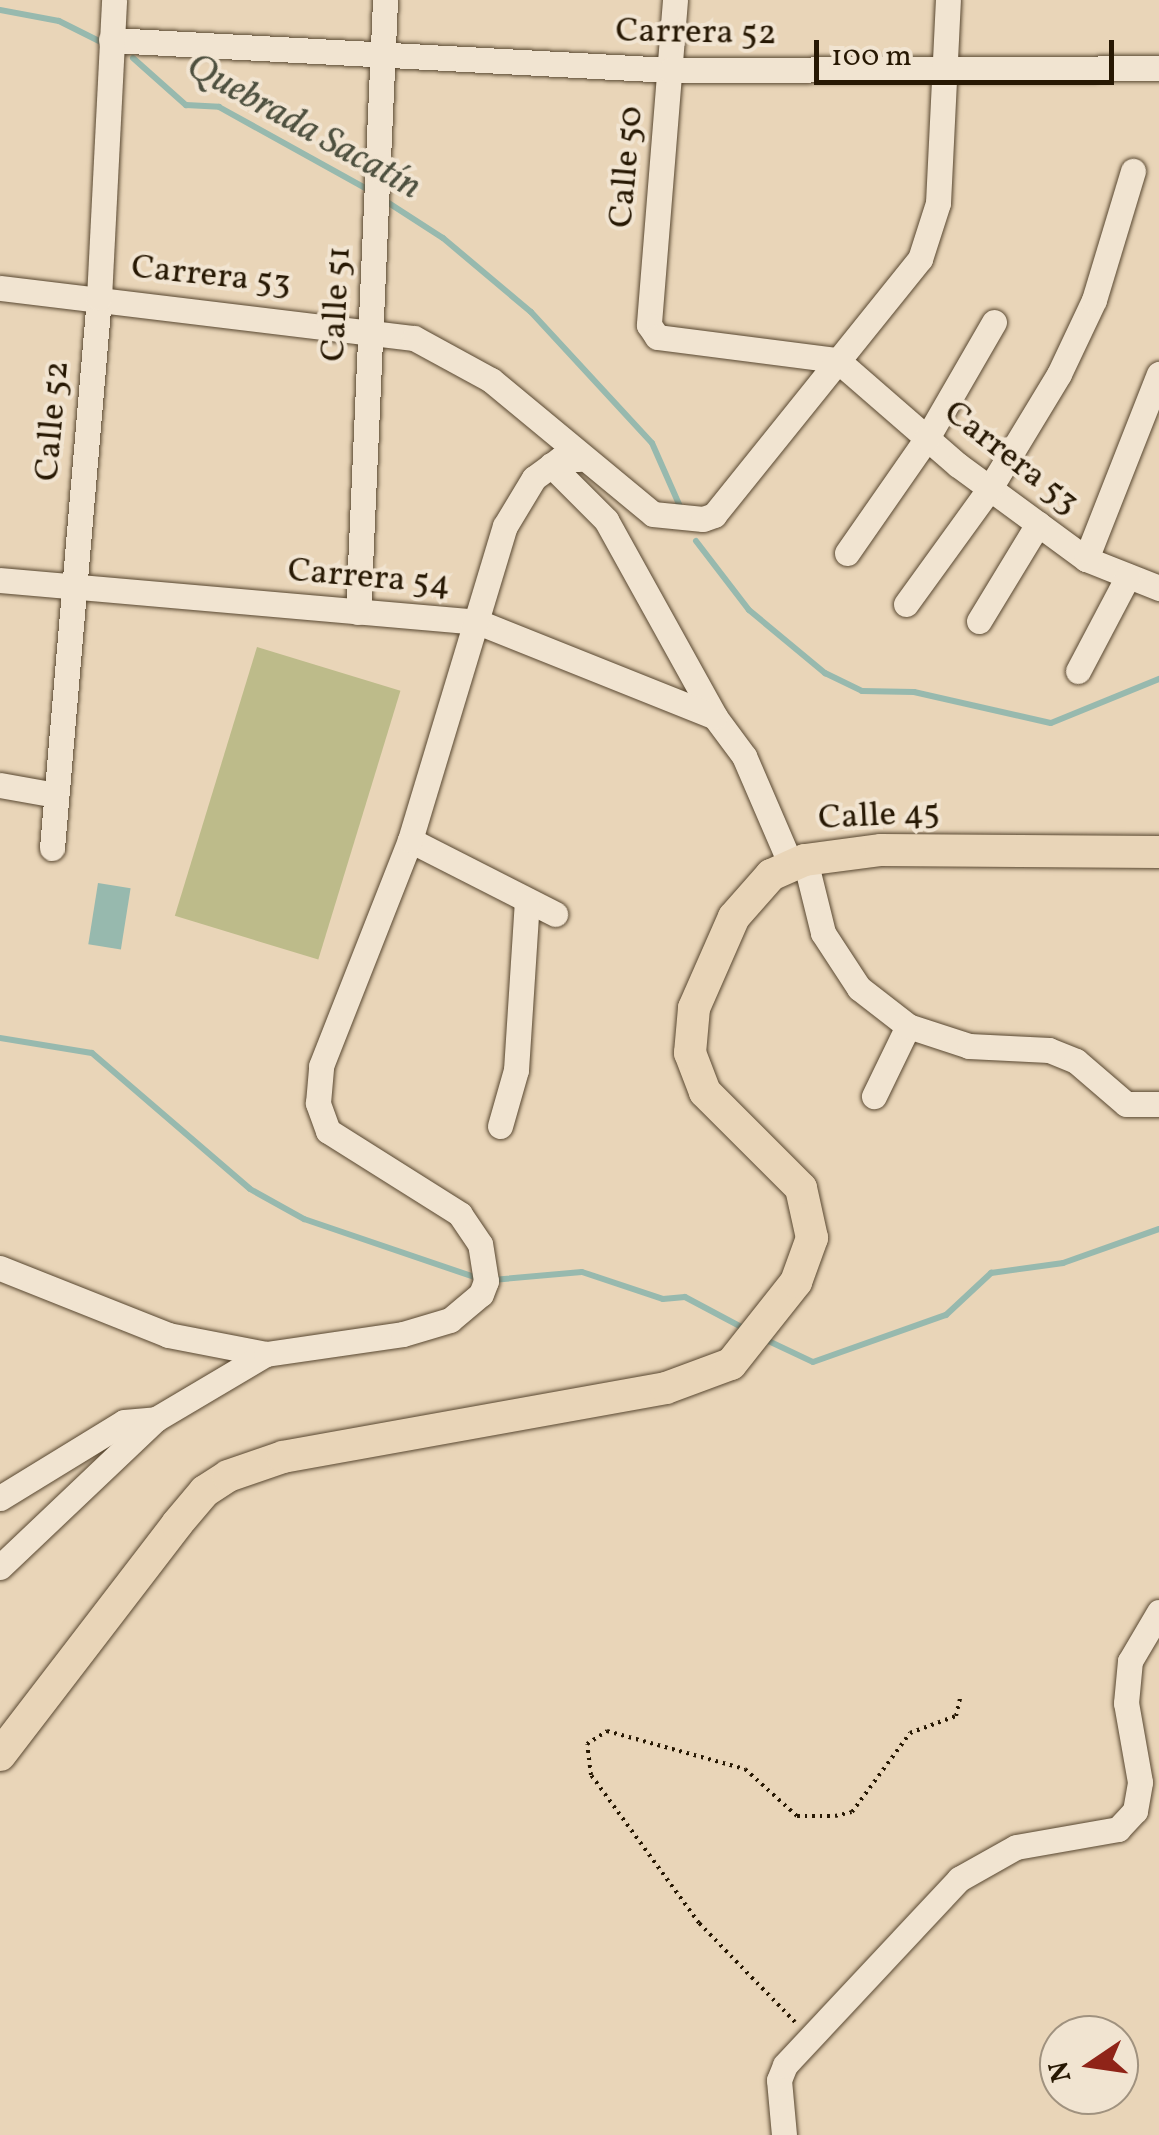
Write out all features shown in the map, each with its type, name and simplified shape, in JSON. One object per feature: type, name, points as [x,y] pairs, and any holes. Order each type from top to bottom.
[{"type":"main road","name":"Calle 45","points":[[0,1755],[177,1524],[205,1491],[228,1476],[283,1456],[666,1388],[731,1364],[807,1262],[811,1212],[802,1188],[705,1092],[688,1033],[734,917],[750,892],[798,863],[882,850],[1159,852]]},
{"type":"street","name":"Calle 52","points":[[52,848],[99,298],[114,0]]},
{"type":"street","name":"Calle 51","points":[[358,612],[385,0]]},
{"type":"street","name":"Calle 50","points":[[675,0],[649,325],[657,337],[837,360]]},
{"type":"street","points":[[837,360],[920,258],[938,204],[948,0]]},
{"type":"street","name":"Carrera 52","points":[[112,40],[671,70],[1159,68]]},
{"type":"street","points":[[906,604],[990,488],[1094,300],[1133,171]]},
{"type":"street","name":"Carrera 53","points":[[0,288],[372,328],[454,357],[555,431],[580,459],[653,514],[690,522],[714,515],[837,360],[927,438],[1086,559],[1159,588]]},
{"type":"street","points":[[846,553],[927,438],[994,322]]},
{"type":"street","points":[[1086,559],[1159,374]]},
{"type":"street","points":[[0,1567],[156,1419],[266,1354],[450,1320],[482,1294],[486,1281],[480,1244],[460,1214],[429,1190],[352,1151],[320,1116],[321,1066],[410,840],[504,526],[534,478],[551,465],[580,459]]},
{"type":"street","points":[[551,465],[606,520],[716,717],[744,756],[798,863],[823,934],[859,988],[908,1026],[970,1046],[1049,1050],[1076,1062],[1126,1104],[1159,1104]]},
{"type":"street","points":[[980,621],[1038,524]]},
{"type":"street","points":[[1078,671],[1128,576]]},
{"type":"street","name":"Carrera 54","points":[[0,580],[478,622],[716,717]]},
{"type":"street","points":[[0,784],[56,795]]},
{"type":"street","points":[[410,840],[555,914]]},
{"type":"street","points":[[500,1126],[516,1070],[527,900]]},
{"type":"street","points":[[874,1096],[908,1026]]},
{"type":"street","points":[[0,1268],[168,1335],[266,1354]]},
{"type":"street","points":[[0,1498],[124,1422],[156,1419]]},
{"type":"street","points":[[784,2135],[779,2080],[811,2038],[959,1879],[1016,1846],[1118,1829],[1134,1811],[1140,1782],[1126,1703],[1130,1661],[1159,1612]]},
{"type":"path","points":[[811,2038],[699,1923],[591,1775],[587,1744],[608,1731],[745,1769],[797,1816],[835,1816],[852,1812],[910,1733],[956,1716],[961,1695]]},
{"type":"shaded area","points":[[257,647],[400,691],[318,960],[175,916]]},
{"type":"water","points":[[98,883],[131,888],[121,949],[88,944]]},
{"type":"waterway","name":"Quebrada Sacatín","points":[[0,10],[59,21],[101,42]]},
{"type":"waterway","name":"Quebrada Sacatín","points":[[133,58],[186,105],[219,107],[369,190]]},
{"type":"waterway","name":"Quebrada Sacatín","points":[[384,200],[443,238],[531,312],[652,443],[682,511]]},
{"type":"waterway","name":"Quebrada Sacatín","points":[[696,541],[749,610],[825,673],[862,691],[914,692],[1051,723],[1159,679]]},
{"type":"waterway","points":[[0,1038],[92,1053],[250,1189],[304,1219],[480,1279]]},
{"type":"waterway","points":[[762,1338],[813,1362],[946,1315],[991,1273],[1063,1263],[1159,1229]]},
{"type":"waterway","points":[[492,1280],[582,1272],[663,1299],[685,1297],[747,1330]]}]
